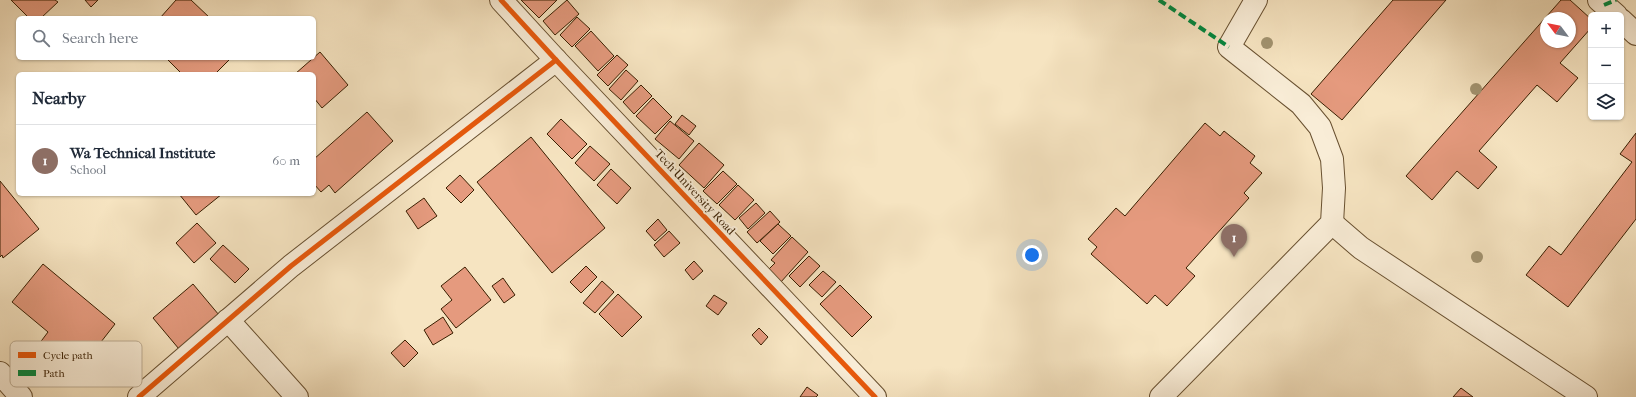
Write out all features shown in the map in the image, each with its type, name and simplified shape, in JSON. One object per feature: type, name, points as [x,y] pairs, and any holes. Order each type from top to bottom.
[{"type":"street","name":"Tech University Road","points":[[501,0],[874,397]]},
{"type":"street","points":[[1162,397],[1332,222],[1334,188],[1332,159],[1320,127],[1301,104],[1229,47],[1256,0]]},
{"type":"street","points":[[1600,0],[1613,12]]},
{"type":"street","points":[[1624,23],[1636,34]]},
{"type":"street","points":[[139,397],[291,266],[556,60]]},
{"type":"street","points":[[1332,222],[1361,248],[1586,397]]},
{"type":"street","points":[[228,320],[297,397]]},
{"type":"street","points":[[0,373],[10,384]]},
{"type":"street","points":[[12,387],[21,397]]},
{"type":"building","points":[[11,0],[55,0],[58,2],[43,16],[27,16]]},
{"type":"building","points":[[85,0],[98,0],[91,7]]},
{"type":"building","points":[[176,0],[191,0],[208,16],[162,16]]},
{"type":"building","points":[[521,0],[557,0],[539,18]]},
{"type":"building","points":[[567,0],[579,14],[555,35],[543,21]]},
{"type":"building","points":[[1393,0],[1446,0],[1342,120],[1311,94]]},
{"type":"building","points":[[1561,0],[1570,0],[1588,16],[1588,31],[1576,45],[1576,12],[1550,12]]},
{"type":"building","points":[[577,17],[590,29],[572,47],[560,35]]},
{"type":"building","points":[[1540,24],[1540,48],[1573,48],[1560,63],[1578,78],[1557,102],[1537,85],[1479,151],[1497,167],[1478,189],[1457,171],[1432,200],[1406,176]]},
{"type":"building","points":[[591,31],[614,56],[598,71],[575,46]]},
{"type":"building","points":[[320,52],[348,85],[322,108],[316,100],[316,72],[297,72],[311,60],[316,60],[316,56]]},
{"type":"building","points":[[617,55],[628,65],[608,86],[597,75]]},
{"type":"building","points":[[168,60],[229,60],[217,72],[180,72]]},
{"type":"building","points":[[626,70],[638,81],[621,100],[609,89]]},
{"type":"building","points":[[641,85],[652,96],[634,114],[623,102]]},
{"type":"building","points":[[653,98],[672,117],[655,134],[636,116]]},
{"type":"building","points":[[367,112],[393,141],[335,193],[329,185],[321,192],[316,186],[316,157]]},
{"type":"building","points":[[682,115],[696,126],[689,135],[675,124]]},
{"type":"building","points":[[561,119],[587,144],[572,159],[547,134]]},
{"type":"building","points":[[670,121],[694,141],[679,159],[655,139]]},
{"type":"building","points":[[1205,123],[1220,136],[1224,131],[1255,156],[1250,163],[1262,173],[1244,193],[1249,198],[1186,268],[1195,276],[1167,306],[1155,295],[1147,304],[1091,254],[1097,247],[1088,239],[1116,208],[1125,216]]},
{"type":"building","points":[[1636,133],[1636,219],[1568,307],[1526,275],[1549,246],[1561,255],[1632,162],[1620,154]]},
{"type":"building","points":[[531,137],[605,228],[552,273],[477,182]]},
{"type":"building","points":[[699,143],[724,165],[704,188],[679,165]]},
{"type":"building","points":[[590,146],[610,164],[594,181],[575,163]]},
{"type":"building","points":[[611,169],[631,188],[617,204],[597,185]]},
{"type":"building","points":[[723,171],[737,184],[717,204],[703,191]]},
{"type":"building","points":[[460,175],[474,190],[461,203],[446,188]]},
{"type":"building","points":[[0,181],[39,229],[3,258],[2,255],[0,257]]},
{"type":"building","points":[[738,185],[754,200],[735,220],[719,205]]},
{"type":"building","points":[[181,196],[220,196],[196,215]]},
{"type":"building","points":[[424,198],[437,216],[418,229],[406,211]]},
{"type":"building","points":[[756,203],[765,213],[748,229],[739,218]]},
{"type":"building","points":[[770,211],[780,222],[757,243],[747,232]]},
{"type":"building","points":[[658,219],[667,230],[655,241],[646,231]]},
{"type":"building","points":[[197,223],[216,243],[194,263],[176,243]]},
{"type":"building","points":[[778,224],[791,236],[773,254],[760,241]]},
{"type":"building","points":[[669,231],[680,243],[664,257],[654,245]]},
{"type":"building","points":[[792,237],[808,252],[780,283],[767,271],[775,263],[771,260]]},
{"type":"building","points":[[223,245],[249,269],[235,283],[210,259]]},
{"type":"building","points":[[809,256],[820,266],[800,287],[789,276]]},
{"type":"building","points":[[694,261],[703,271],[693,280],[685,270]]},
{"type":"building","points":[[43,264],[115,324],[102,341],[41,341],[48,332],[12,302]]},
{"type":"building","points":[[586,266],[597,277],[581,293],[570,282]]},
{"type":"building","points":[[465,267],[491,300],[456,328],[441,309],[452,300],[441,286]]},
{"type":"building","points":[[823,271],[836,282],[822,297],[809,285]]},
{"type":"building","points":[[503,278],[515,295],[504,303],[492,286]]},
{"type":"building","points":[[602,281],[614,292],[595,313],[583,303]]},
{"type":"building","points":[[193,284],[219,315],[179,349],[153,318]]},
{"type":"building","points":[[840,285],[872,317],[852,337],[820,304]]},
{"type":"building","points":[[618,294],[642,317],[622,337],[599,314]]},
{"type":"building","points":[[714,295],[727,303],[718,315],[706,306]]},
{"type":"building","points":[[443,317],[453,333],[433,345],[424,330]]},
{"type":"building","points":[[759,328],[768,337],[761,345],[752,335]]},
{"type":"building","points":[[405,340],[418,353],[404,367],[391,353]]},
{"type":"building","points":[[807,387],[818,395],[816,397],[800,397]]},
{"type":"building","points":[[1461,388],[1473,397],[1453,397]]},
{"type":"marked path","points":[[1159,0],[1229,47]]},
{"type":"marked path","points":[[1604,5],[1616,0]]},
{"type":"cycle path","points":[[501,0],[875,397]]},
{"type":"cycle path","points":[[139,397],[291,266],[556,60]]},
{"type":"place","name":"Wa Technical Institute","points":[[1234,257]]}]
